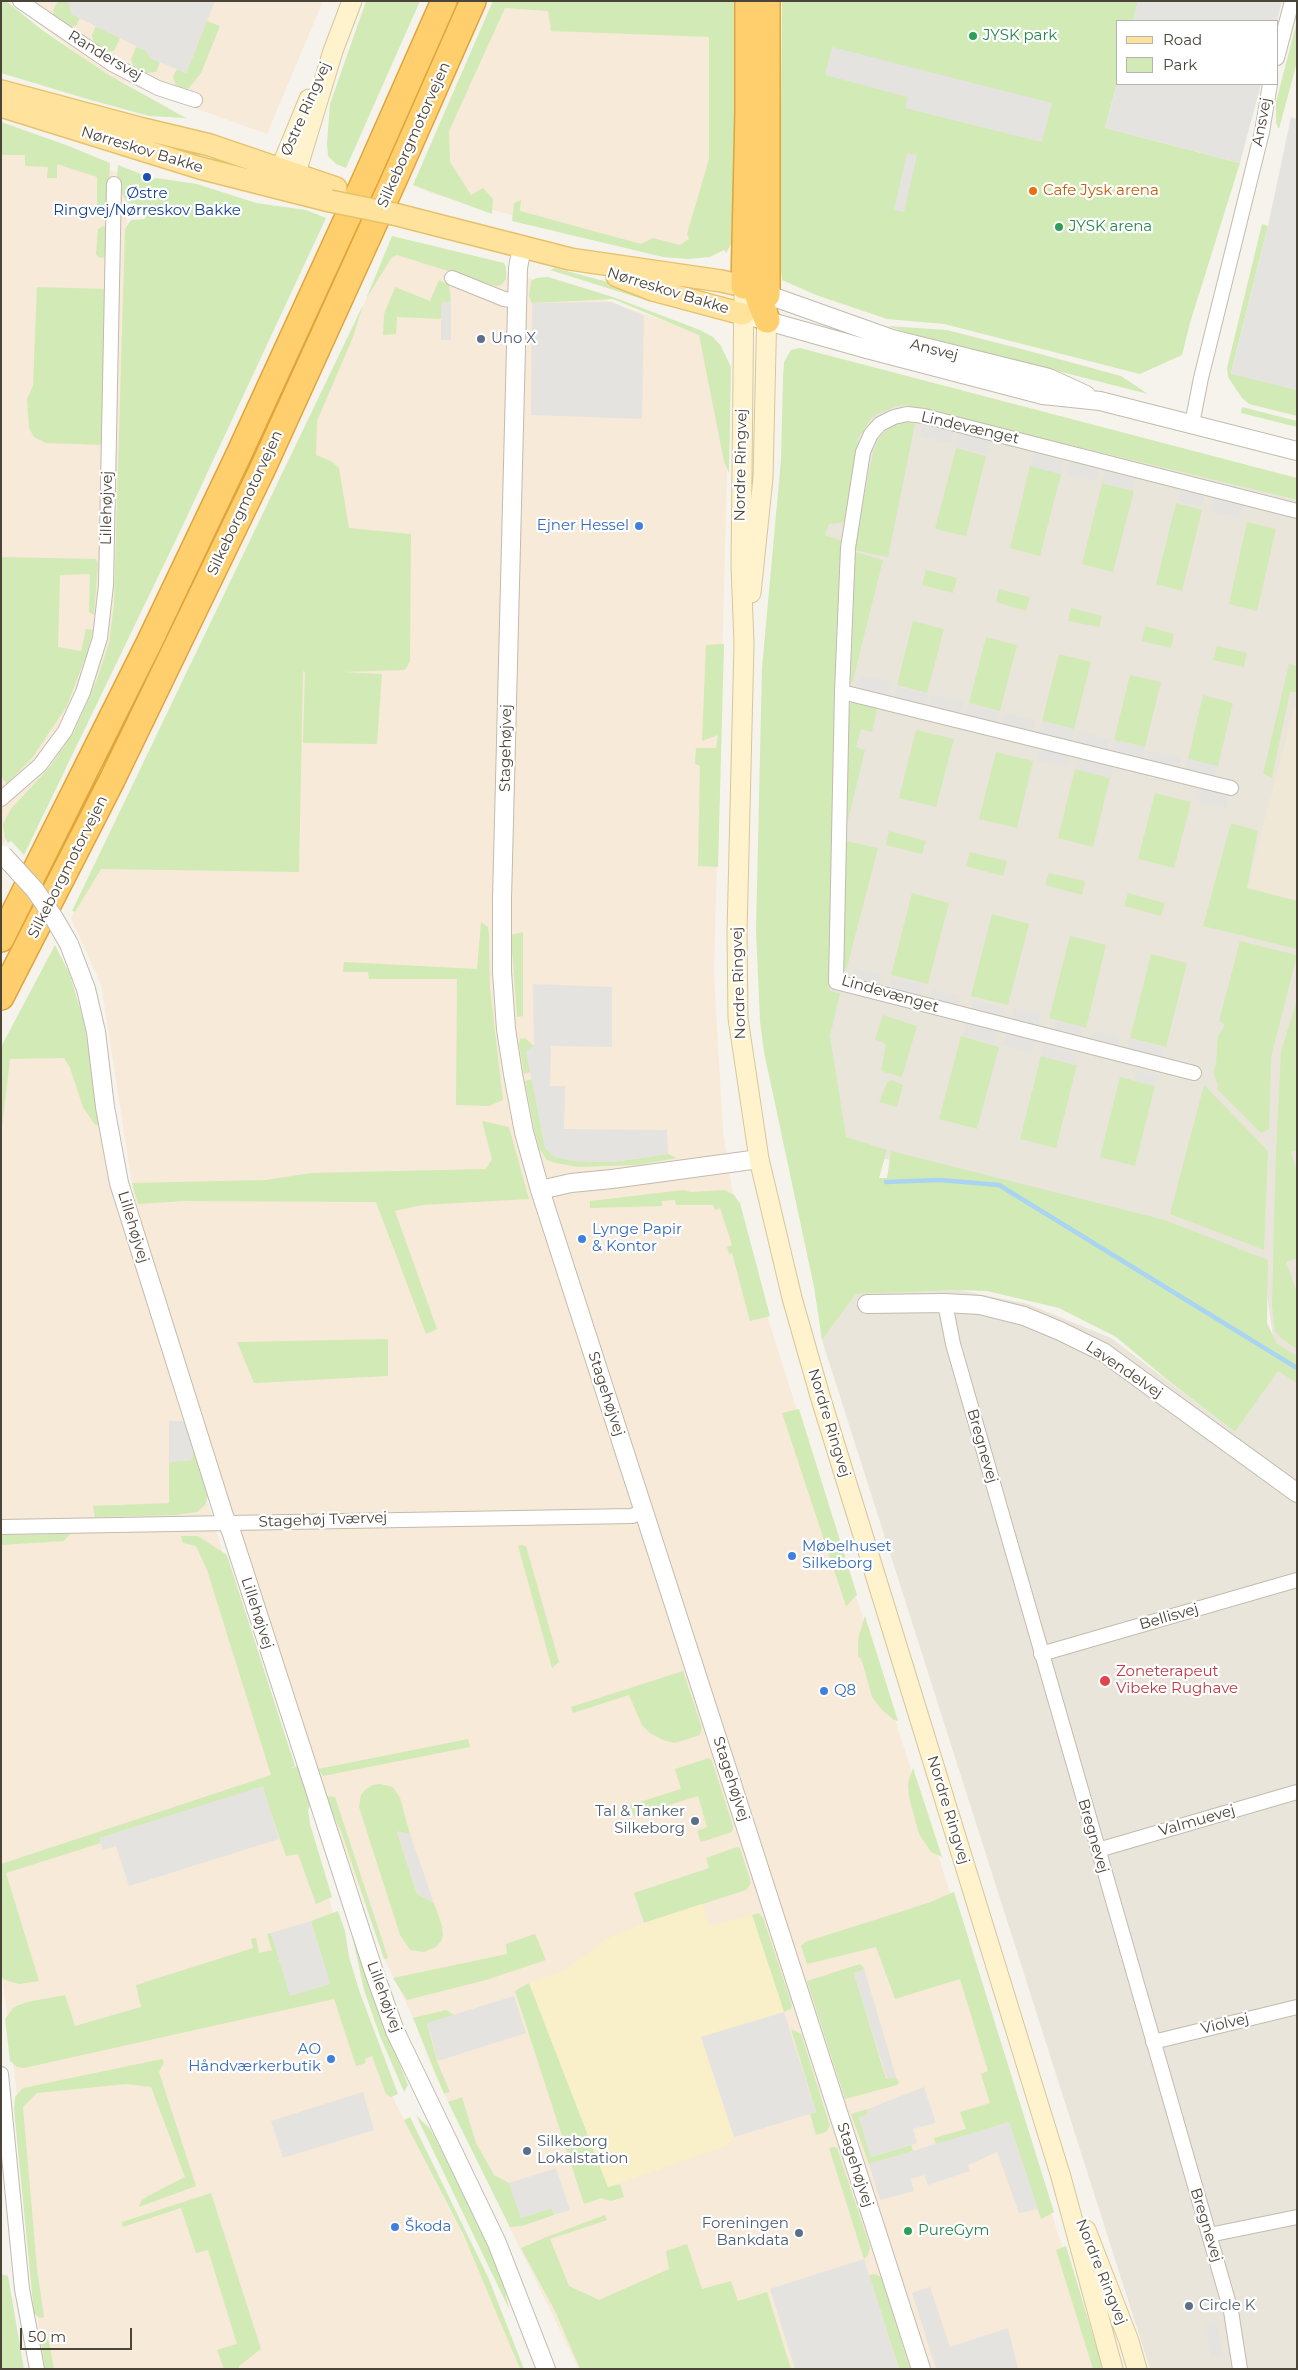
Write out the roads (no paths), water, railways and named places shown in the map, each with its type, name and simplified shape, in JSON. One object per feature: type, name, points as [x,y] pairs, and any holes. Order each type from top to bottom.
[{"type":"highway","name":"Silkeborgmotorvejen","points":[[1,939],[149,643],[239,454],[368,173],[444,1]]},
{"type":"highway","name":"Silkeborgmotorvejen","points":[[1,997],[112,780],[257,479],[394,180],[473,1]]},
{"type":"highway","points":[[748,1],[748,36],[756,172],[756,290]]},
{"type":"highway","points":[[755,317],[768,1]]},
{"type":"main road","name":"Østre Ringvej","points":[[285,177],[352,1]]},
{"type":"main road","name":"Nørreskov Bakke","points":[[1,91],[210,145],[333,195],[397,215],[570,259],[721,281],[756,290]]},
{"type":"main road","name":"Nørreskov Bakke","points":[[1,106],[200,168],[285,177]]},
{"type":"main road","name":"Nørreskov Bakke","points":[[570,259],[653,290],[755,317]]},
{"type":"main road","name":"Nordre Ringvej","points":[[744,644],[763,478],[755,317]]},
{"type":"main road","name":"Nordre Ringvej","points":[[755,317],[741,565],[744,644],[737,933],[738,1018],[759,1159],[792,1298],[820,1396],[1061,2177],[1113,2369]]},
{"type":"main road","name":"Nordre Ringvej","points":[[1061,2177],[1087,2233],[1129,2341],[1137,2369]]},
{"type":"street","name":"Randersvej","points":[[20,1],[112,64],[158,88],[195,100]]},
{"type":"street","points":[[1278,54],[1292,1]]},
{"type":"street","name":"Ansvej","points":[[1192,424],[1205,362],[1262,132],[1270,85]]},
{"type":"street","name":"Lillehøjvej","points":[[1,799],[40,765],[65,731],[83,692],[100,638],[106,585],[114,184]]},
{"type":"street","name":"Stagehøjvej","points":[[522,247],[518,268],[502,887],[502,972],[506,1028],[513,1074],[524,1132],[540,1190],[921,2369]]},
{"type":"street","points":[[452,278],[504,298],[517,301]]},
{"type":"street","name":"Ansvej","points":[[756,290],[892,339],[1049,378],[1100,401]]},
{"type":"street","name":"Ansvej","points":[[755,317],[867,349],[1043,395],[1100,401],[1297,451]]},
{"type":"street","name":"Lindevænget","points":[[1194,1073],[836,982],[842,692],[848,548],[863,452],[871,434],[880,424],[894,417],[907,414],[925,416],[1297,511]]},
{"type":"street","points":[[842,692],[1230,788]]},
{"type":"street","name":"Lillehøjvej","points":[[2,854],[35,890],[54,918],[69,944],[86,989],[96,1032],[105,1107],[119,1183],[227,1523],[395,2031],[497,2243],[546,2369]]},
{"type":"street","points":[[540,1190],[571,1183],[759,1159]]},
{"type":"street","name":"Lavendelvej","points":[[868,1304],[945,1303],[980,1305],[1024,1316],[1060,1331],[1103,1352],[1297,1493]]},
{"type":"street","name":"Bregnevej","points":[[945,1303],[955,1353],[1231,2311],[1240,2369]]},
{"type":"street","name":"Stagehøj Tværvej","points":[[1,1527],[632,1516],[644,1511]]},
{"type":"street","name":"Bellisvej","points":[[1041,1654],[1297,1580]]},
{"type":"street","name":"Valmuevej","points":[[1098,1850],[1297,1792]]},
{"type":"street","name":"Violvej","points":[[1153,2042],[1297,2007]]},
{"type":"street","points":[[1,2074],[22,2289],[37,2369]]},
{"type":"street","points":[[1209,2235],[1297,2217]]},
{"type":"waterway","points":[[886,1182],[940,1180],[999,1185],[1297,1368]]},
{"type":"place","name":"JYSK park","points":[[973,36]]},
{"type":"place","name":"Østre Ringvej/Nørreskov Bakke","points":[[147,177]]},
{"type":"place","name":"Cafe Jysk arena","points":[[1033,191]]},
{"type":"place","name":"JYSK arena","points":[[1059,227]]},
{"type":"place","name":"Uno X","points":[[481,339]]},
{"type":"place","name":"Ejner Hessel","points":[[639,526]]},
{"type":"place","name":"Lynge Papir & Kontor","points":[[582,1239]]},
{"type":"place","name":"Møbelhuset Silkeborg","points":[[792,1556]]},
{"type":"place","name":"Zoneterapeut Vibeke Rughave","points":[[1105,1681]]},
{"type":"place","name":"Q8","points":[[824,1691]]},
{"type":"place","name":"Tal & Tanker Silkeborg","points":[[695,1821]]},
{"type":"place","name":"AO Håndværkerbutik","points":[[331,2059]]},
{"type":"place","name":"Silkeborg Lokalstation","points":[[527,2151]]},
{"type":"place","name":"Škoda","points":[[395,2227]]},
{"type":"place","name":"PureGym","points":[[908,2231]]},
{"type":"place","name":"Foreningen Bankdata","points":[[799,2233]]},
{"type":"place","name":"Circle K","points":[[1189,2306]]}]
